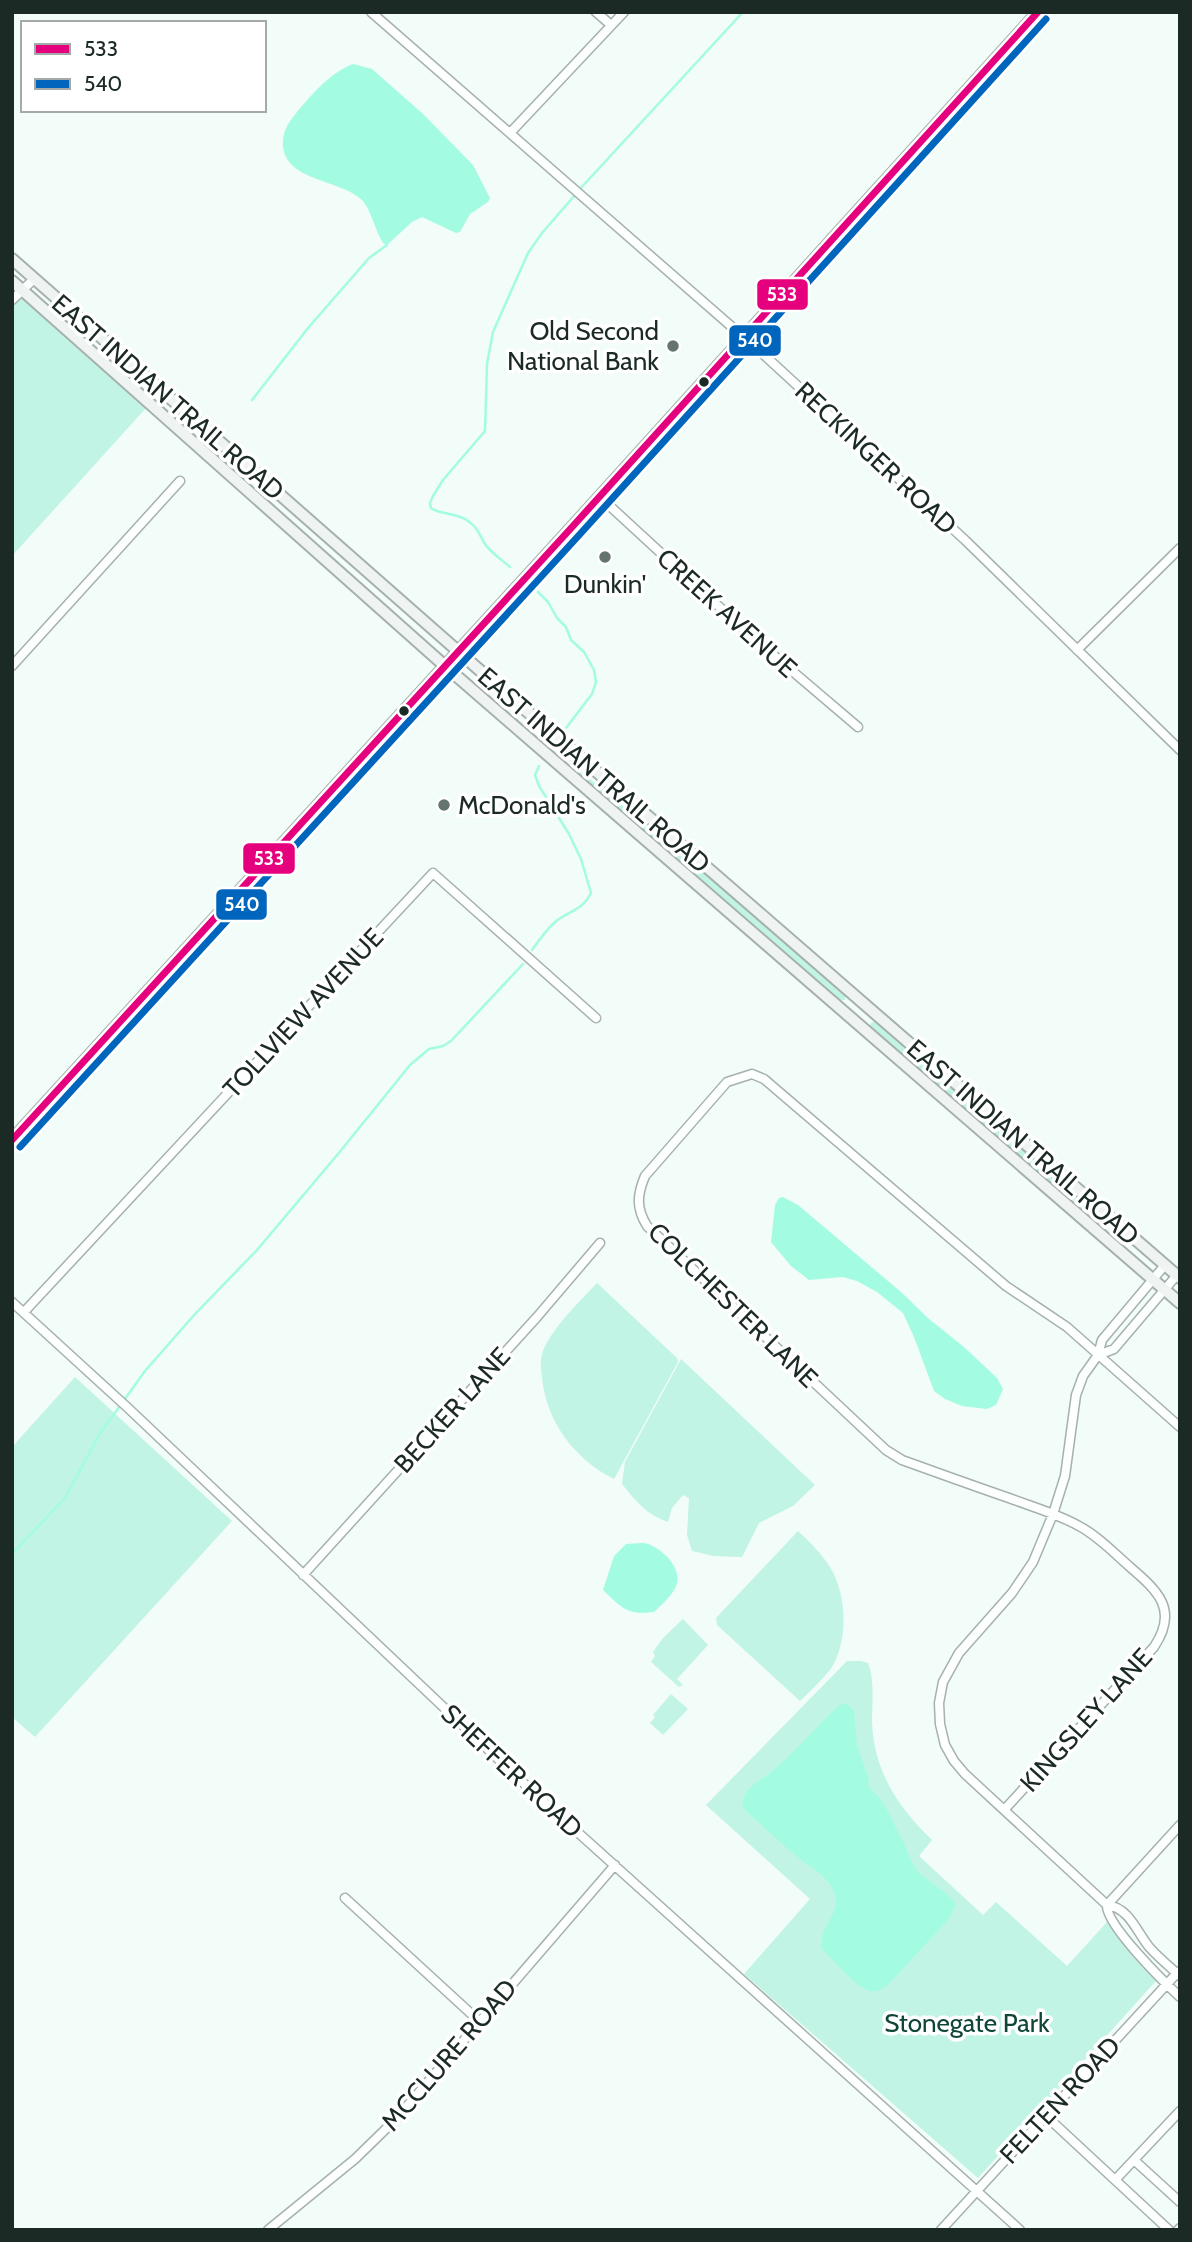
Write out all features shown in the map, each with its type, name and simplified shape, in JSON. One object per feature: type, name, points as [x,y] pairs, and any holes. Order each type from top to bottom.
[{"type":"main road","points":[[12,1140],[600,497],[1038,12]]},
{"type":"main road","name":"EAST INDIAN TRAIL ROAD","points":[[14,266],[34,279],[458,652],[1178,1276]]},
{"type":"main road","name":"EAST INDIAN TRAIL ROAD","points":[[12,281],[445,666],[1180,1303]]},
{"type":"main road","points":[[851,1018],[863,1003]]},
{"type":"street","name":"RECKINGER ROAD","points":[[371,12],[744,337],[965,540],[1180,750]]},
{"type":"street","points":[[596,12],[611,25]]},
{"type":"street","points":[[510,133],[624,12]]},
{"type":"street","points":[[12,300],[34,279]]},
{"type":"street","points":[[12,666],[180,481]]},
{"type":"street","name":"CREEK AVENUE","points":[[600,497],[751,636],[858,727]]},
{"type":"street","points":[[1077,650],[1180,548]]},
{"type":"street","name":"TOLLVIEW AVENUE","points":[[24,1312],[433,873],[596,1017]]},
{"type":"street","name":"COLCHESTER LANE","points":[[1053,1514],[902,1460],[886,1450],[647,1226],[640,1214],[639,1191],[645,1175],[727,1082],[752,1074],[777,1088],[1006,1286],[1067,1327],[1098,1355]]},
{"type":"street","name":"BECKER LANE","points":[[303,1575],[537,1317],[600,1243]]},
{"type":"street","points":[[1165,1265],[1102,1340],[1098,1355],[1083,1376],[1076,1395],[1068,1463],[1039,1550],[1023,1578],[950,1666],[943,1682],[939,1703],[943,1735],[954,1761],[965,1774],[1107,1905],[1115,1906],[1126,1914],[1148,1946],[1179,1973]]},
{"type":"street","points":[[1098,1355],[1114,1349],[1178,1276]]},
{"type":"street","name":"SHEFFER ROAD","points":[[12,1302],[128,1408],[534,1793],[1020,2230]]},
{"type":"street","points":[[1098,1355],[1180,1427]]},
{"type":"street","name":"KINGSLEY LANE","points":[[1004,1810],[1154,1647],[1166,1615],[1158,1593],[1149,1584],[1090,1533],[1053,1514]]},
{"type":"street","points":[[1180,1825],[1107,1905],[1108,1915],[1143,1960],[1180,1997]]},
{"type":"street","name":"MCCLURE ROAD","points":[[268,2230],[346,2166],[395,2120],[615,1865]]},
{"type":"street","points":[[345,1898],[479,2021]]},
{"type":"street","name":"FELTEN ROAD","points":[[941,2230],[1179,1973]]},
{"type":"street","points":[[1115,2180],[1180,2111]]},
{"type":"street","points":[[1045,2115],[1169,2230]]},
{"type":"street","points":[[1134,2160],[1180,2202]]},
{"type":"green space","points":[[12,288],[146,408],[12,556]]},
{"type":"green space","points":[[570,765],[622,802],[845,995],[845,1000],[840,1000]]},
{"type":"green space","points":[[874,1021],[1106,1221],[1104,1223],[1048,1181],[871,1028],[870,1024]]},
{"type":"green space","points":[[597,1283],[677,1358],[678,1362],[614,1479],[586,1461],[565,1437],[549,1409],[541,1369],[542,1354],[550,1337]]},
{"type":"green space","points":[[681,1359],[815,1485],[793,1506],[759,1523],[742,1557],[713,1556],[692,1551],[687,1535],[689,1498],[683,1495],[672,1508],[668,1522],[637,1502],[622,1484],[625,1462]]},
{"type":"green space","points":[[75,1377],[232,1521],[35,1737],[12,1717],[12,1447]]},
{"type":"green space","points":[[798,1531],[815,1548],[836,1578],[844,1618],[836,1659],[827,1674],[800,1701],[717,1625],[716,1618]]},
{"type":"green space","points":[[683,1619],[708,1645],[677,1679],[683,1685],[679,1687],[651,1662],[655,1656],[653,1652],[663,1638]]},
{"type":"green space","name":"Stonegate Park","points":[[847,1661],[868,1663],[877,1757],[899,1801],[932,1840],[919,1856],[983,1915],[996,1902],[1067,1966],[1108,1921],[1132,1956],[1156,1981],[978,2178],[744,1974],[810,1899],[706,1805]]},
{"type":"green space","points":[[671,1694],[688,1709],[663,1735],[650,1723],[655,1717],[653,1715]]},
{"type":"shaded area","points":[[353,64],[372,69],[422,113],[473,165],[490,198],[470,214],[460,232],[456,233],[422,217],[412,222],[387,245],[384,244],[363,201],[342,188],[304,173],[286,158],[283,141],[291,120],[322,85],[337,72]]},
{"type":"shaded area","points":[[783,1197],[798,1205],[901,1292],[997,1378],[1003,1389],[996,1405],[987,1409],[962,1406],[934,1391],[903,1313],[877,1292],[843,1277],[809,1280],[791,1266],[771,1242],[775,1205],[779,1198]]},
{"type":"shaded area","points":[[643,1543],[654,1547],[666,1555],[677,1573],[676,1586],[654,1612],[626,1609],[603,1590],[614,1556],[626,1544]]},
{"type":"shaded area","points":[[843,1704],[847,1704],[854,1711],[857,1746],[869,1780],[868,1786],[886,1808],[916,1869],[956,1905],[947,1921],[887,1986],[876,1991],[859,1985],[822,1949],[822,1937],[836,1903],[830,1885],[776,1839],[742,1805],[746,1792],[754,1784],[786,1759]]},
{"type":"waterway","points":[[579,190],[743,12]]},
{"type":"waterway","points":[[510,567],[487,547],[471,524],[463,518],[431,508],[430,503],[443,480],[485,431],[487,364],[493,332],[528,253],[575,195]]},
{"type":"waterway","points":[[252,400],[308,328],[369,258],[387,245]]},
{"type":"waterway","points":[[538,592],[566,627],[571,640],[584,652],[594,670],[596,682],[592,694],[566,728]]},
{"type":"waterway","points":[[532,950],[552,925],[580,907],[591,893],[581,859],[569,834],[539,786],[535,775],[539,766]]},
{"type":"waterway","points":[[12,1554],[65,1498],[99,1435],[145,1371],[257,1250],[410,1065],[429,1049],[451,1041],[523,964]]},
{"type":"transit line","name":"533","points":[[12,1140],[1038,12]]},
{"type":"transit line","name":"540","points":[[20,1147],[1046,19]]},
{"type":"place","name":"Old Second National Bank","points":[[673,346]]},
{"type":"place","name":"Dunkin'","points":[[605,557]]},
{"type":"place","name":"McDonald's","points":[[444,805]]}]
